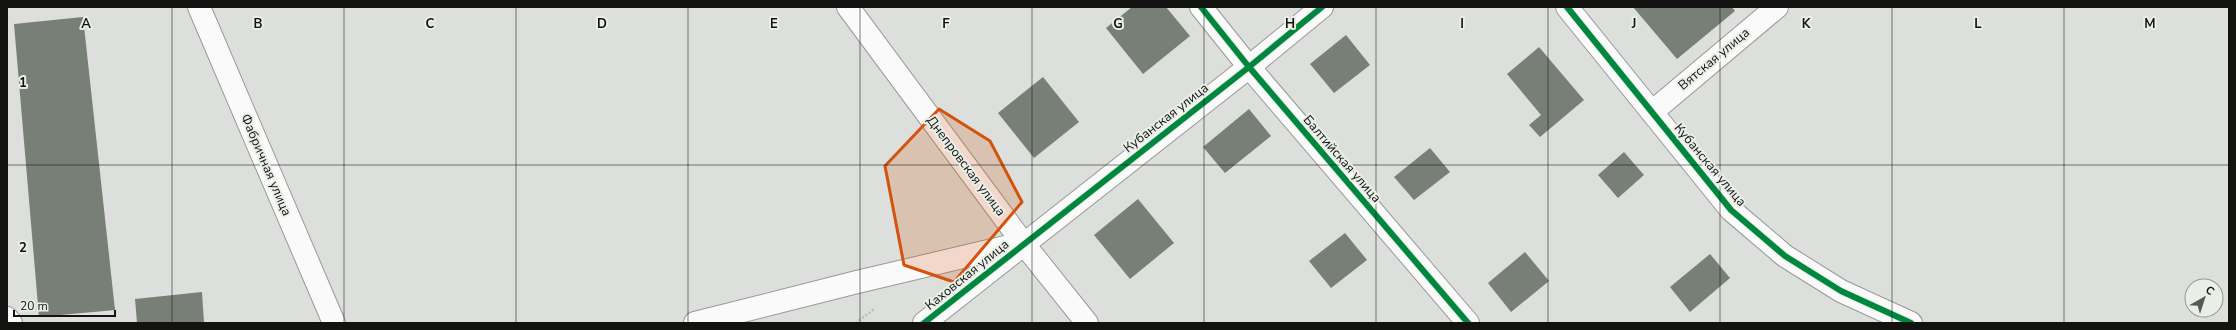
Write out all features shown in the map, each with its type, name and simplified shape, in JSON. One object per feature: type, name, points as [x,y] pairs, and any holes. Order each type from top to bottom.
[{"type":"street","name":"Фабричная улица","points":[[199,7],[337,322]]},
{"type":"street","name":"Днепровская улица","points":[[848,7],[1023,243],[1087,323]]},
{"type":"street","name":"Балтийская улица","points":[[1201,7],[1249,67],[1468,323]]},
{"type":"street","name":"Кубанская улица","points":[[1023,243],[1249,67],[1322,7]]},
{"type":"street","name":"Кубанская улица","points":[[1568,7],[1731,210],[1785,256],[1841,291],[1911,323]]},
{"type":"street","name":"Вятская улица","points":[[1652,112],[1777,7]]},
{"type":"street","points":[[695,323],[858,282],[1023,243]]},
{"type":"street","name":"Каховская улица","points":[[924,323],[1023,243]]},
{"type":"street","points":[[7,318],[11,323]]},
{"type":"highlighted area","points":[[939,109],[990,141],[1022,202],[954,282],[904,265],[885,166]]},
{"type":"building","points":[[1132,7],[1166,7],[1190,36],[1143,74],[1106,28]]},
{"type":"building","points":[[1633,7],[1732,7],[1735,11],[1677,59]]},
{"type":"building","points":[[83,17],[115,310],[39,317],[14,24]]},
{"type":"building","points":[[1346,35],[1370,65],[1334,93],[1310,64]]},
{"type":"building","points":[[1539,47],[1584,100],[1540,137],[1529,125],[1541,115],[1507,74]]},
{"type":"building","points":[[1043,77],[1079,122],[1034,158],[998,113]]},
{"type":"building","points":[[1249,109],[1271,136],[1225,173],[1203,147]]},
{"type":"building","points":[[1430,148],[1450,172],[1414,200],[1394,177]]},
{"type":"building","points":[[1624,152],[1644,175],[1618,198],[1598,175]]},
{"type":"building","points":[[1138,199],[1174,243],[1130,279],[1094,235]]},
{"type":"building","points":[[1345,233],[1367,260],[1331,288],[1309,261]]},
{"type":"building","points":[[1525,252],[1549,281],[1511,312],[1488,283]]},
{"type":"building","points":[[1710,254],[1730,278],[1690,312],[1670,287]]},
{"type":"building","points":[[202,292],[204,323],[137,323],[135,299]]},
{"type":"cycle path","points":[[1201,7],[1249,67],[1468,323]]},
{"type":"cycle path","points":[[924,323],[1249,67],[1322,7]]},
{"type":"cycle path","points":[[1567,7],[1731,210],[1785,256],[1841,291],[1911,323]]}]
